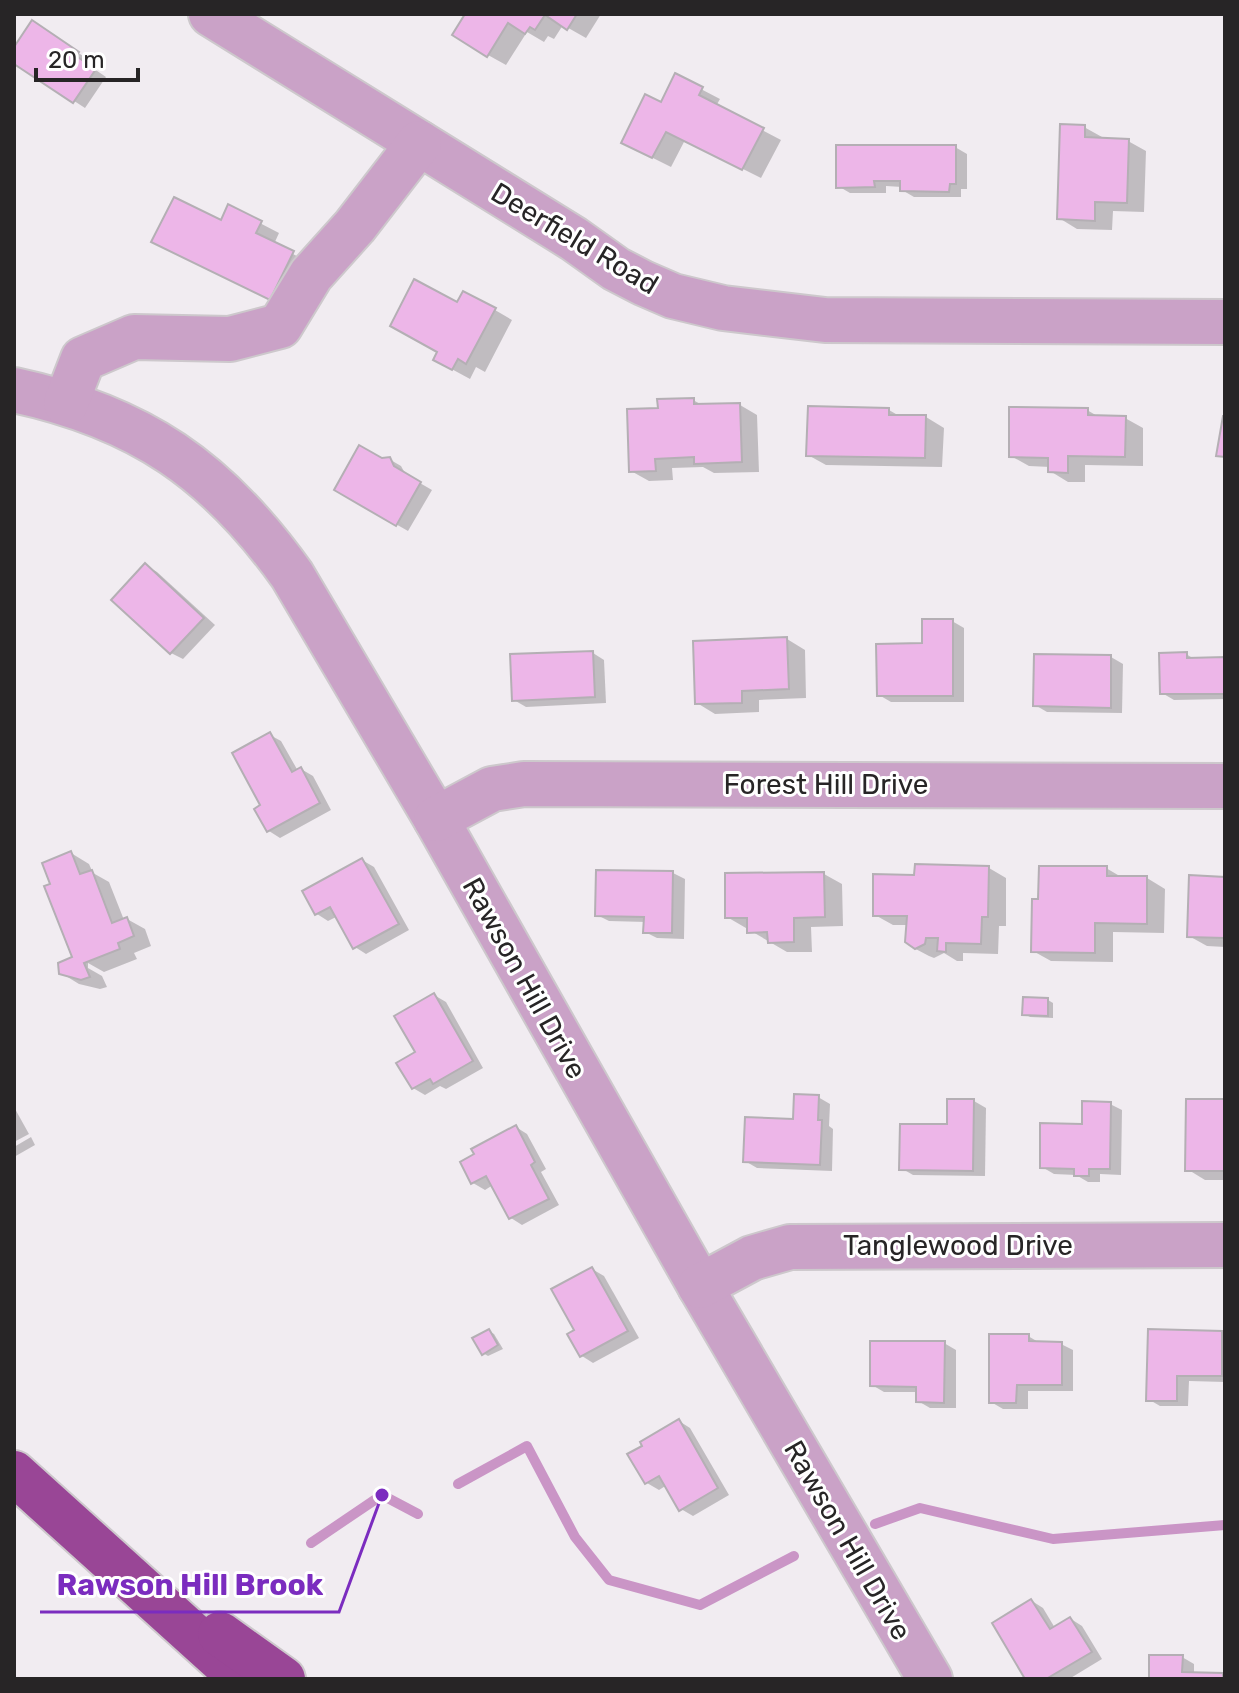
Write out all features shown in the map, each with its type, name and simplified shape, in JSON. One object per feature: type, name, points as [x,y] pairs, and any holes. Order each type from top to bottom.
[{"type":"highway","points":[[14,1473],[242,1679]]},
{"type":"highway","points":[[148,1592],[247,1651],[283,1679]]},
{"type":"street","name":"Deerfield Road","points":[[211,14],[574,239],[616,269],[673,296],[700,304],[825,320],[1225,322]]},
{"type":"street","points":[[66,403],[83,359],[134,337],[230,339],[280,326],[311,275],[355,226],[419,143]]},
{"type":"street","name":"Rawson Hill Drive","points":[[14,390],[105,417],[154,441],[211,481],[241,509],[292,575],[436,819],[700,1286],[930,1679]]},
{"type":"street","name":"Forest Hill Drive","points":[[436,819],[492,789],[524,784],[1225,786]]},
{"type":"street","name":"Tanglewood Drive","points":[[700,1286],[752,1258],[790,1247],[1225,1245]]},
{"type":"building","points":[[465,14],[577,14],[567,30],[545,15],[535,30],[530,27],[525,34],[508,23],[487,57],[452,35]]},
{"type":"building","points":[[32,20],[79,52],[76,56],[96,69],[73,103],[14,64],[14,47]]},
{"type":"building","points":[[675,73],[703,87],[699,95],[764,128],[742,170],[666,132],[652,158],[621,143],[645,94],[661,102]]},
{"type":"building","points":[[1060,124],[1085,125],[1085,137],[1129,139],[1127,203],[1095,202],[1095,221],[1057,219]]},
{"type":"building","points":[[836,145],[956,145],[956,184],[950,184],[949,192],[900,191],[900,181],[874,181],[875,187],[836,188]]},
{"type":"building","points":[[174,197],[221,220],[228,204],[262,221],[256,233],[294,251],[270,300],[151,242]]},
{"type":"building","points":[[414,279],[457,302],[463,291],[496,308],[466,364],[458,359],[452,370],[433,360],[437,352],[390,326]]},
{"type":"building","points":[[694,398],[694,404],[740,403],[742,462],[694,464],[694,457],[655,459],[656,471],[629,472],[627,409],[658,408],[657,399]]},
{"type":"building","points":[[808,406],[889,408],[889,415],[926,415],[925,458],[806,456]]},
{"type":"building","points":[[1009,407],[1088,408],[1088,415],[1126,416],[1125,457],[1068,456],[1068,473],[1048,472],[1048,458],[1009,457]]},
{"type":"building","points":[[1225,416],[1225,457],[1216,456]]},
{"type":"building","points":[[359,445],[382,458],[390,457],[394,466],[421,482],[396,526],[334,490]]},
{"type":"building","points":[[145,563],[204,618],[170,654],[111,600]]},
{"type":"building","points":[[922,619],[953,619],[953,696],[877,696],[876,644],[922,643]]},
{"type":"building","points":[[787,637],[789,689],[742,691],[742,703],[695,704],[693,641]]},
{"type":"building","points":[[593,651],[595,697],[512,701],[510,654]]},
{"type":"building","points":[[1187,652],[1187,658],[1225,657],[1225,694],[1160,694],[1159,653]]},
{"type":"building","points":[[1034,654],[1111,655],[1111,708],[1033,706]]},
{"type":"building","points":[[270,732],[292,772],[301,767],[320,803],[267,832],[254,809],[260,805],[232,753]]},
{"type":"building","points":[[71,851],[80,874],[92,870],[112,923],[127,917],[134,936],[118,943],[120,949],[84,963],[90,977],[81,980],[59,974],[58,963],[72,957],[44,886],[50,884],[42,863]]},
{"type":"building","points":[[362,858],[399,924],[353,949],[330,907],[315,915],[302,891]]},
{"type":"building","points":[[915,864],[989,866],[988,917],[982,917],[981,944],[946,943],[946,952],[937,951],[938,938],[926,938],[925,944],[915,949],[905,942],[907,916],[873,916],[873,874],[914,875]]},
{"type":"building","points":[[1039,866],[1107,866],[1107,876],[1147,876],[1147,924],[1095,923],[1095,953],[1031,952],[1032,899],[1038,899]]},
{"type":"building","points":[[596,870],[673,871],[672,933],[643,933],[644,917],[595,916]]},
{"type":"building","points":[[824,872],[825,917],[794,918],[794,942],[768,943],[767,932],[747,933],[747,918],[725,918],[725,873]]},
{"type":"building","points":[[1189,875],[1225,877],[1225,938],[1187,937]]},
{"type":"building","points":[[434,993],[473,1061],[433,1084],[430,1079],[412,1089],[396,1063],[415,1052],[394,1016]]},
{"type":"building","points":[[1023,997],[1048,998],[1048,1016],[1022,1015]]},
{"type":"building","points":[[794,1094],[819,1095],[818,1120],[822,1120],[820,1165],[743,1162],[745,1117],[793,1119]]},
{"type":"building","points":[[947,1099],[974,1099],[973,1171],[899,1170],[900,1124],[947,1124]]},
{"type":"building","points":[[1186,1099],[1225,1099],[1225,1171],[1185,1171]]},
{"type":"building","points":[[1082,1101],[1111,1102],[1110,1169],[1089,1169],[1089,1176],[1074,1176],[1074,1169],[1040,1168],[1040,1123],[1082,1124]]},
{"type":"building","points":[[516,1125],[535,1162],[531,1165],[549,1199],[509,1219],[486,1176],[471,1184],[460,1162],[474,1154],[471,1149]]},
{"type":"building","points":[[592,1267],[628,1331],[580,1357],[567,1334],[574,1330],[551,1289]]},
{"type":"building","points":[[489,1329],[498,1345],[482,1355],[472,1338]]},
{"type":"building","points":[[1148,1329],[1222,1331],[1222,1376],[1177,1376],[1177,1401],[1146,1401]]},
{"type":"building","points":[[989,1334],[1029,1334],[1029,1341],[1062,1342],[1062,1385],[1017,1385],[1016,1403],[989,1403]]},
{"type":"building","points":[[870,1341],[945,1341],[944,1403],[916,1402],[916,1387],[870,1386]]},
{"type":"building","points":[[679,1419],[718,1488],[679,1511],[659,1476],[645,1484],[627,1454],[642,1446],[640,1442]]},
{"type":"building","points":[[1031,1599],[1050,1629],[1070,1617],[1092,1652],[1046,1679],[1025,1679],[992,1623]]},
{"type":"building","points":[[1149,1655],[1183,1655],[1182,1672],[1223,1673],[1223,1679],[1149,1679]]},
{"type":"waterway","points":[[458,1484],[527,1446],[575,1537],[609,1580],[700,1605],[794,1556]]},
{"type":"waterway","points":[[311,1543],[382,1495],[418,1514]]},
{"type":"waterway","points":[[875,1524],[920,1508],[1053,1539],[1225,1525]]},
{"type":"place","name":"Rawson Hill Brook","points":[[382,1495]]}]
